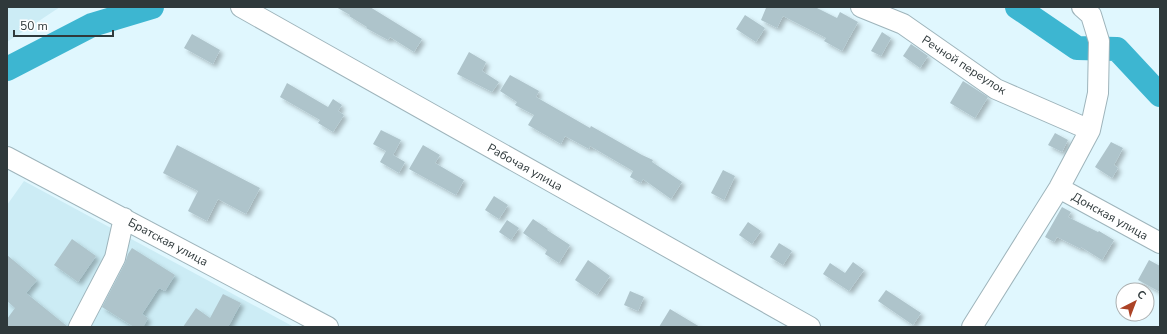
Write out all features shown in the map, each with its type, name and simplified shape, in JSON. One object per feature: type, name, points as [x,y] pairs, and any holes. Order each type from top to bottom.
[{"type":"street","name":"Рабочая улица","points":[[241,7],[810,327]]},
{"type":"street","name":"Речной переулок","points":[[861,7],[903,24],[996,89],[1090,130]]},
{"type":"street","points":[[972,327],[1059,188],[1090,130],[1098,93],[1099,41],[1091,15],[1082,7]]},
{"type":"street","name":"Братская улица","points":[[11,165],[124,218],[328,327]]},
{"type":"street","name":"Донская улица","points":[[1059,188],[1160,243]]},
{"type":"street","points":[[79,327],[115,258],[124,218]]},
{"type":"shaded area","points":[[7,7],[60,7],[7,42]]},
{"type":"shaded area","points":[[24,181],[294,327],[7,327],[7,205]]},
{"type":"building","points":[[336,7],[370,7],[422,39],[414,52],[390,37],[388,40],[366,28],[367,27],[349,16],[350,15]]},
{"type":"building","points":[[764,7],[815,7],[837,18],[840,12],[858,22],[842,51],[824,41],[826,38],[783,16],[777,28],[761,20],[766,8]]},
{"type":"building","points":[[745,15],[765,28],[756,42],[736,29]]},
{"type":"building","points":[[882,32],[891,38],[881,56],[871,51]]},
{"type":"building","points":[[192,34],[220,50],[213,64],[184,48]]},
{"type":"building","points":[[911,44],[928,56],[920,68],[903,56]]},
{"type":"building","points":[[469,52],[486,62],[482,71],[499,82],[492,92],[457,74]]},
{"type":"building","points":[[510,75],[539,91],[536,97],[590,128],[591,126],[653,160],[652,162],[682,182],[671,199],[643,179],[641,183],[630,177],[633,171],[590,146],[589,149],[565,136],[561,144],[528,125],[534,115],[515,105],[517,102],[500,91]]},
{"type":"building","points":[[963,81],[988,97],[975,118],[950,103]]},
{"type":"building","points":[[287,83],[328,107],[333,99],[342,105],[338,111],[344,115],[333,132],[318,123],[320,120],[280,97]]},
{"type":"building","points":[[381,130],[401,140],[393,155],[405,162],[399,173],[380,162],[386,151],[373,144]]},
{"type":"building","points":[[1055,133],[1068,140],[1062,152],[1048,145]]},
{"type":"building","points":[[1111,142],[1123,148],[1114,165],[1118,168],[1112,178],[1095,167]]},
{"type":"building","points":[[177,145],[260,188],[246,214],[218,199],[207,221],[188,211],[198,191],[163,173]]},
{"type":"building","points":[[423,145],[440,155],[435,163],[464,180],[456,195],[409,169]]},
{"type":"building","points":[[723,170],[735,176],[724,200],[711,193]]},
{"type":"building","points":[[494,196],[508,205],[499,219],[485,210]]},
{"type":"building","points":[[1062,207],[1071,212],[1068,217],[1098,232],[1099,231],[1114,240],[1102,260],[1081,247],[1081,249],[1057,237],[1054,242],[1045,237]]},
{"type":"building","points":[[533,219],[570,245],[559,263],[545,254],[547,250],[523,233]]},
{"type":"building","points":[[507,220],[519,228],[511,240],[499,232]]},
{"type":"building","points":[[748,222],[761,231],[752,244],[739,235]]},
{"type":"building","points":[[72,239],[96,256],[78,282],[54,265]]},
{"type":"building","points":[[779,243],[792,251],[783,265],[770,257]]},
{"type":"building","points":[[132,248],[175,275],[165,291],[159,288],[142,314],[148,318],[143,327],[134,327],[102,307]]},
{"type":"building","points":[[7,255],[37,280],[26,293],[68,327],[7,327],[7,319],[15,308],[7,301]]},
{"type":"building","points":[[588,260],[610,276],[597,295],[575,280]]},
{"type":"building","points":[[1149,260],[1160,266],[1160,292],[1155,289],[1155,282],[1142,282],[1138,280]]},
{"type":"building","points":[[853,262],[864,270],[849,291],[823,274],[830,263],[845,273]]},
{"type":"building","points":[[886,290],[921,313],[913,325],[878,301]]},
{"type":"building","points":[[630,291],[644,297],[638,311],[624,305]]},
{"type":"building","points":[[223,294],[241,303],[228,327],[183,327],[196,308],[210,318]]},
{"type":"building","points":[[670,309],[700,327],[659,327]]},
{"type":"waterway","points":[[7,69],[92,25],[152,7]]},
{"type":"waterway","points":[[1017,7],[1077,48],[1117,49],[1160,95]]}]
